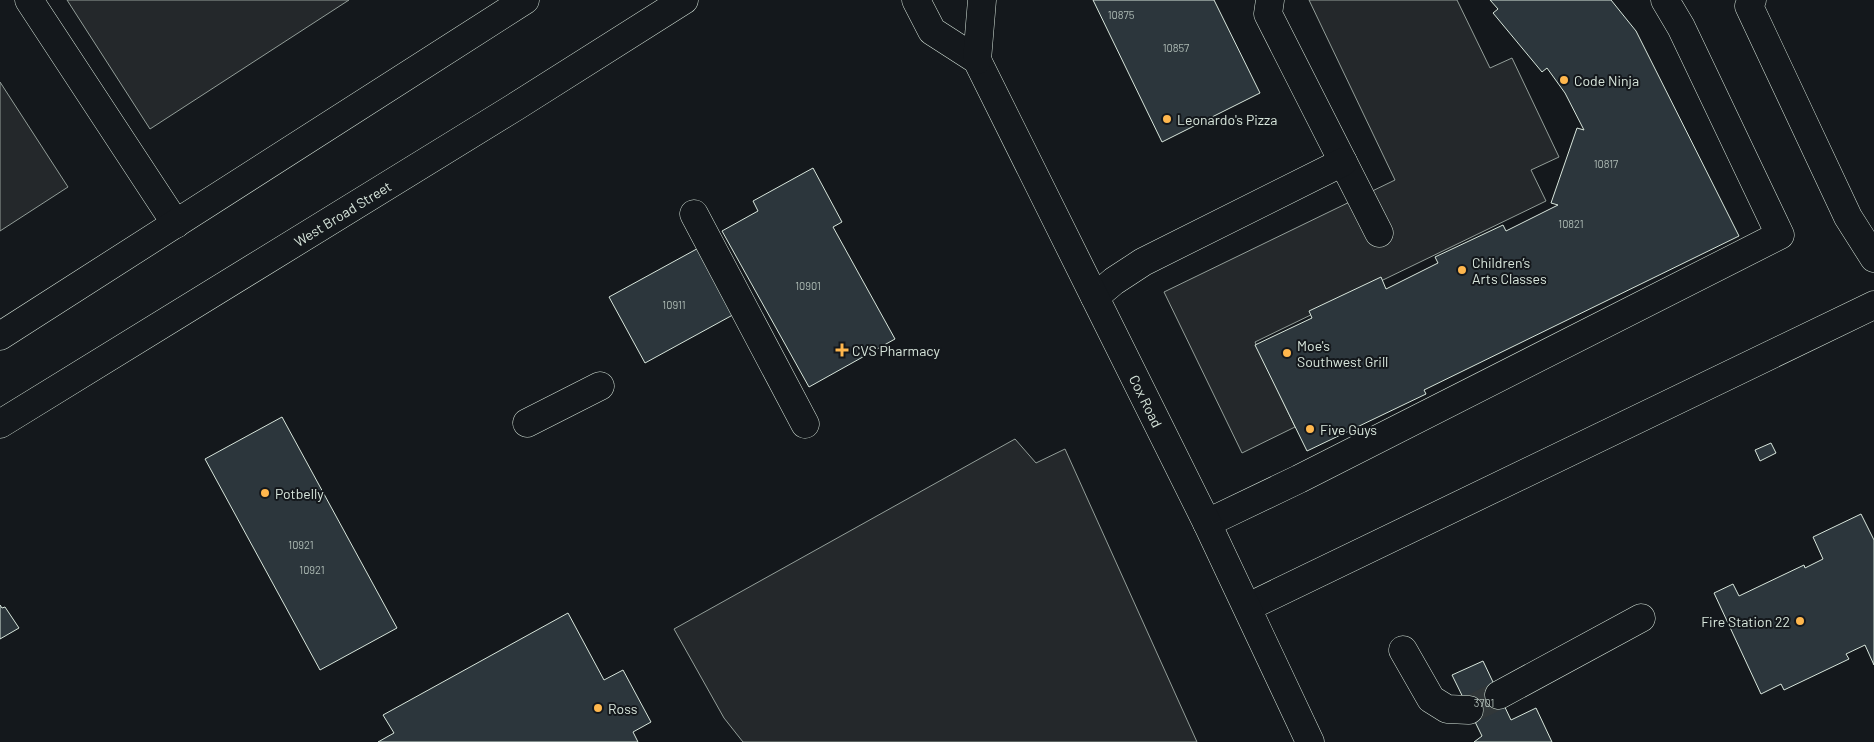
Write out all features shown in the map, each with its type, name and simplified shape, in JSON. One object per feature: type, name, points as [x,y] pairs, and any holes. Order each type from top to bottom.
[{"type":"main road","points":[[29,0],[176,224]]},
{"type":"main road","points":[[0,336],[176,224],[498,11],[526,0]]},
{"type":"main road","name":"West Broad Street","points":[[0,424],[515,108],[684,0]]},
{"type":"main road","points":[[916,0],[932,31],[977,60],[982,0]]},
{"type":"main road","points":[[1270,0],[1268,14],[1379,233]]},
{"type":"main road","points":[[1207,523],[1299,480],[1780,234],[1681,27],[1666,0]]},
{"type":"main road","points":[[1752,0],[1749,6],[1848,217],[1874,258]]},
{"type":"main road","name":"Cox Road","points":[[977,60],[1207,523],[1310,742]]},
{"type":"main road","points":[[1095,297],[1114,280],[1143,262],[1343,162]]},
{"type":"main road","points":[[694,214],[805,424]]},
{"type":"main road","points":[[1248,608],[1874,305]]},
{"type":"main road","points":[[527,423],[600,386]]},
{"type":"main road","points":[[1499,695],[1641,618]]},
{"type":"main road","points":[[1403,650],[1431,699],[1447,709],[1469,710]]},
{"type":"shaded area","points":[[67,0],[349,0],[150,129]]},
{"type":"shaded area","points":[[1309,0],[1457,0],[1490,68],[1512,58],[1559,157],[1531,170],[1546,201],[1255,342],[1295,427],[1242,453],[1164,292],[1395,180]]},
{"type":"shaded area","points":[[0,82],[68,187],[0,231]]},
{"type":"shaded area","points":[[1015,439],[1036,463],[1065,449],[1197,742],[743,742],[724,718],[674,629]]},
{"type":"building","points":[[1093,0],[1214,0],[1260,93],[1162,142]]},
{"type":"building","points":[[1490,0],[1611,0],[1636,31],[1739,236],[1424,390],[1426,394],[1307,451],[1255,345],[1312,318],[1309,311],[1381,277],[1386,289],[1438,263],[1435,257],[1503,225],[1506,231],[1558,205],[1551,203],[1577,128],[1584,130],[1565,93],[1547,68],[1542,72],[1493,13],[1498,9]]},
{"type":"building","name":"CVS Pharmacy","points":[[813,168],[842,222],[833,227],[895,339],[809,387],[722,231],[758,211],[753,201]]},
{"type":"building","points":[[704,245],[740,311],[645,363],[609,297]]},
{"type":"building","points":[[282,417],[397,628],[320,670],[205,459]]},
{"type":"building","points":[[1771,443],[1776,453],[1760,461],[1755,450]]},
{"type":"building","name":"Fire Station 22","points":[[1861,514],[1874,540],[1874,665],[1865,645],[1846,654],[1849,659],[1784,690],[1781,684],[1761,694],[1714,593],[1733,584],[1739,596],[1804,565],[1805,568],[1823,559],[1813,537]]},
{"type":"building","points":[[0,605],[2,608],[5,607],[19,628],[0,639]]},
{"type":"building","points":[[568,613],[604,680],[623,670],[651,722],[633,732],[638,742],[378,742],[394,733],[383,715]]},
{"type":"building","points":[[1483,661],[1511,720],[1536,708],[1552,742],[1474,742],[1482,736],[1452,675]]},
{"type":"tunnel","points":[[1469,710],[1499,695]]},
{"type":"place","name":"Code Ninja","points":[[1564,80]]},
{"type":"place","name":"Leonardo's Pizza","points":[[1167,119]]},
{"type":"place","name":"Children’s Arts Classes","points":[[1462,270]]},
{"type":"place","name":"CVS Pharmacy","points":[[842,350]]},
{"type":"place","name":"Moe's Southwest Grill","points":[[1287,353]]},
{"type":"place","name":"Five Guys","points":[[1310,429]]},
{"type":"place","name":"Potbelly","points":[[265,493]]},
{"type":"place","name":"Fire Station 22","points":[[1800,621]]},
{"type":"place","name":"Ross","points":[[598,708]]}]
